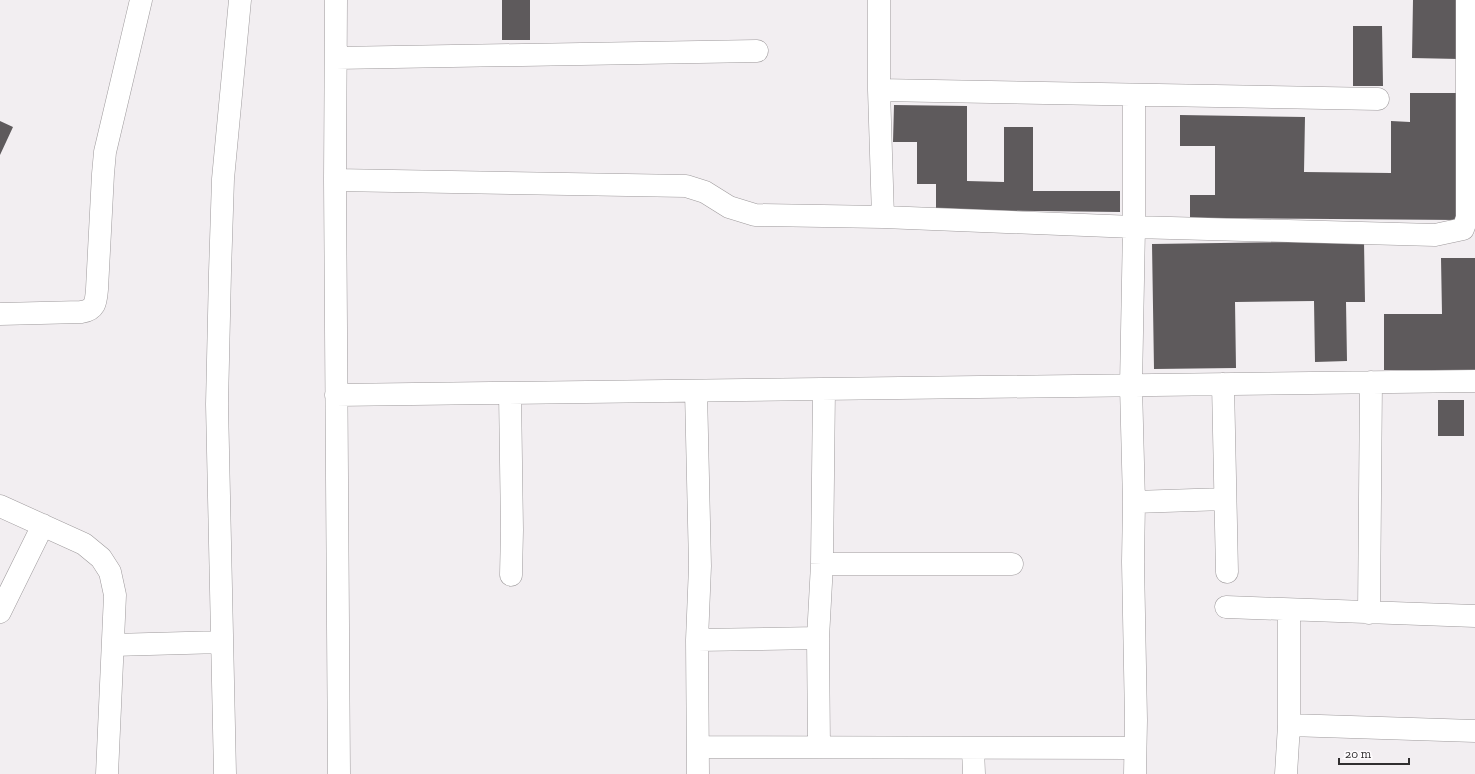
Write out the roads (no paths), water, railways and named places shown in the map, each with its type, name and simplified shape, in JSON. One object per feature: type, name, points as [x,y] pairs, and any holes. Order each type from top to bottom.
[{"type":"street","points":[[0,314],[81,312],[88,311],[92,308],[95,302],[98,289],[105,152],[141,0]]},
{"type":"street","points":[[225,774],[218,404],[220,272],[223,179],[240,0]]},
{"type":"street","points":[[336,0],[335,180],[339,774]]},
{"type":"street","points":[[878,0],[883,217]]},
{"type":"street","points":[[335,180],[686,186],[705,192],[729,207],[755,215],[883,217],[1134,227],[1435,235],[1463,229],[1467,218],[1468,0]]},
{"type":"street","points":[[336,58],[757,51]]},
{"type":"street","points":[[879,90],[1378,99]]},
{"type":"street","points":[[1134,95],[1134,227],[1131,386],[1134,502],[1133,562],[1135,774]]},
{"type":"street","points":[[336,395],[1475,381]]},
{"type":"street","points":[[1369,613],[1371,382]]},
{"type":"street","points":[[1223,384],[1227,572]]},
{"type":"street","points":[[819,747],[818,638],[822,564],[824,389]]},
{"type":"street","points":[[696,391],[700,566],[697,640],[698,774]]},
{"type":"street","points":[[510,393],[512,530],[511,575]]},
{"type":"street","points":[[1134,502],[1225,499]]},
{"type":"street","points":[[0,506],[84,544],[101,558],[110,572],[115,595],[107,774]]},
{"type":"street","points":[[0,612],[43,525]]},
{"type":"street","points":[[822,564],[1012,564]]},
{"type":"street","points":[[1226,608],[1475,616]]},
{"type":"street","points":[[1286,774],[1289,725],[1289,611]]},
{"type":"street","points":[[697,640],[818,638]]},
{"type":"street","points":[[113,645],[222,642]]},
{"type":"street","points":[[1289,725],[1475,732]]},
{"type":"street","points":[[698,747],[1135,748]]},
{"type":"street","points":[[974,748],[974,774]]}]
